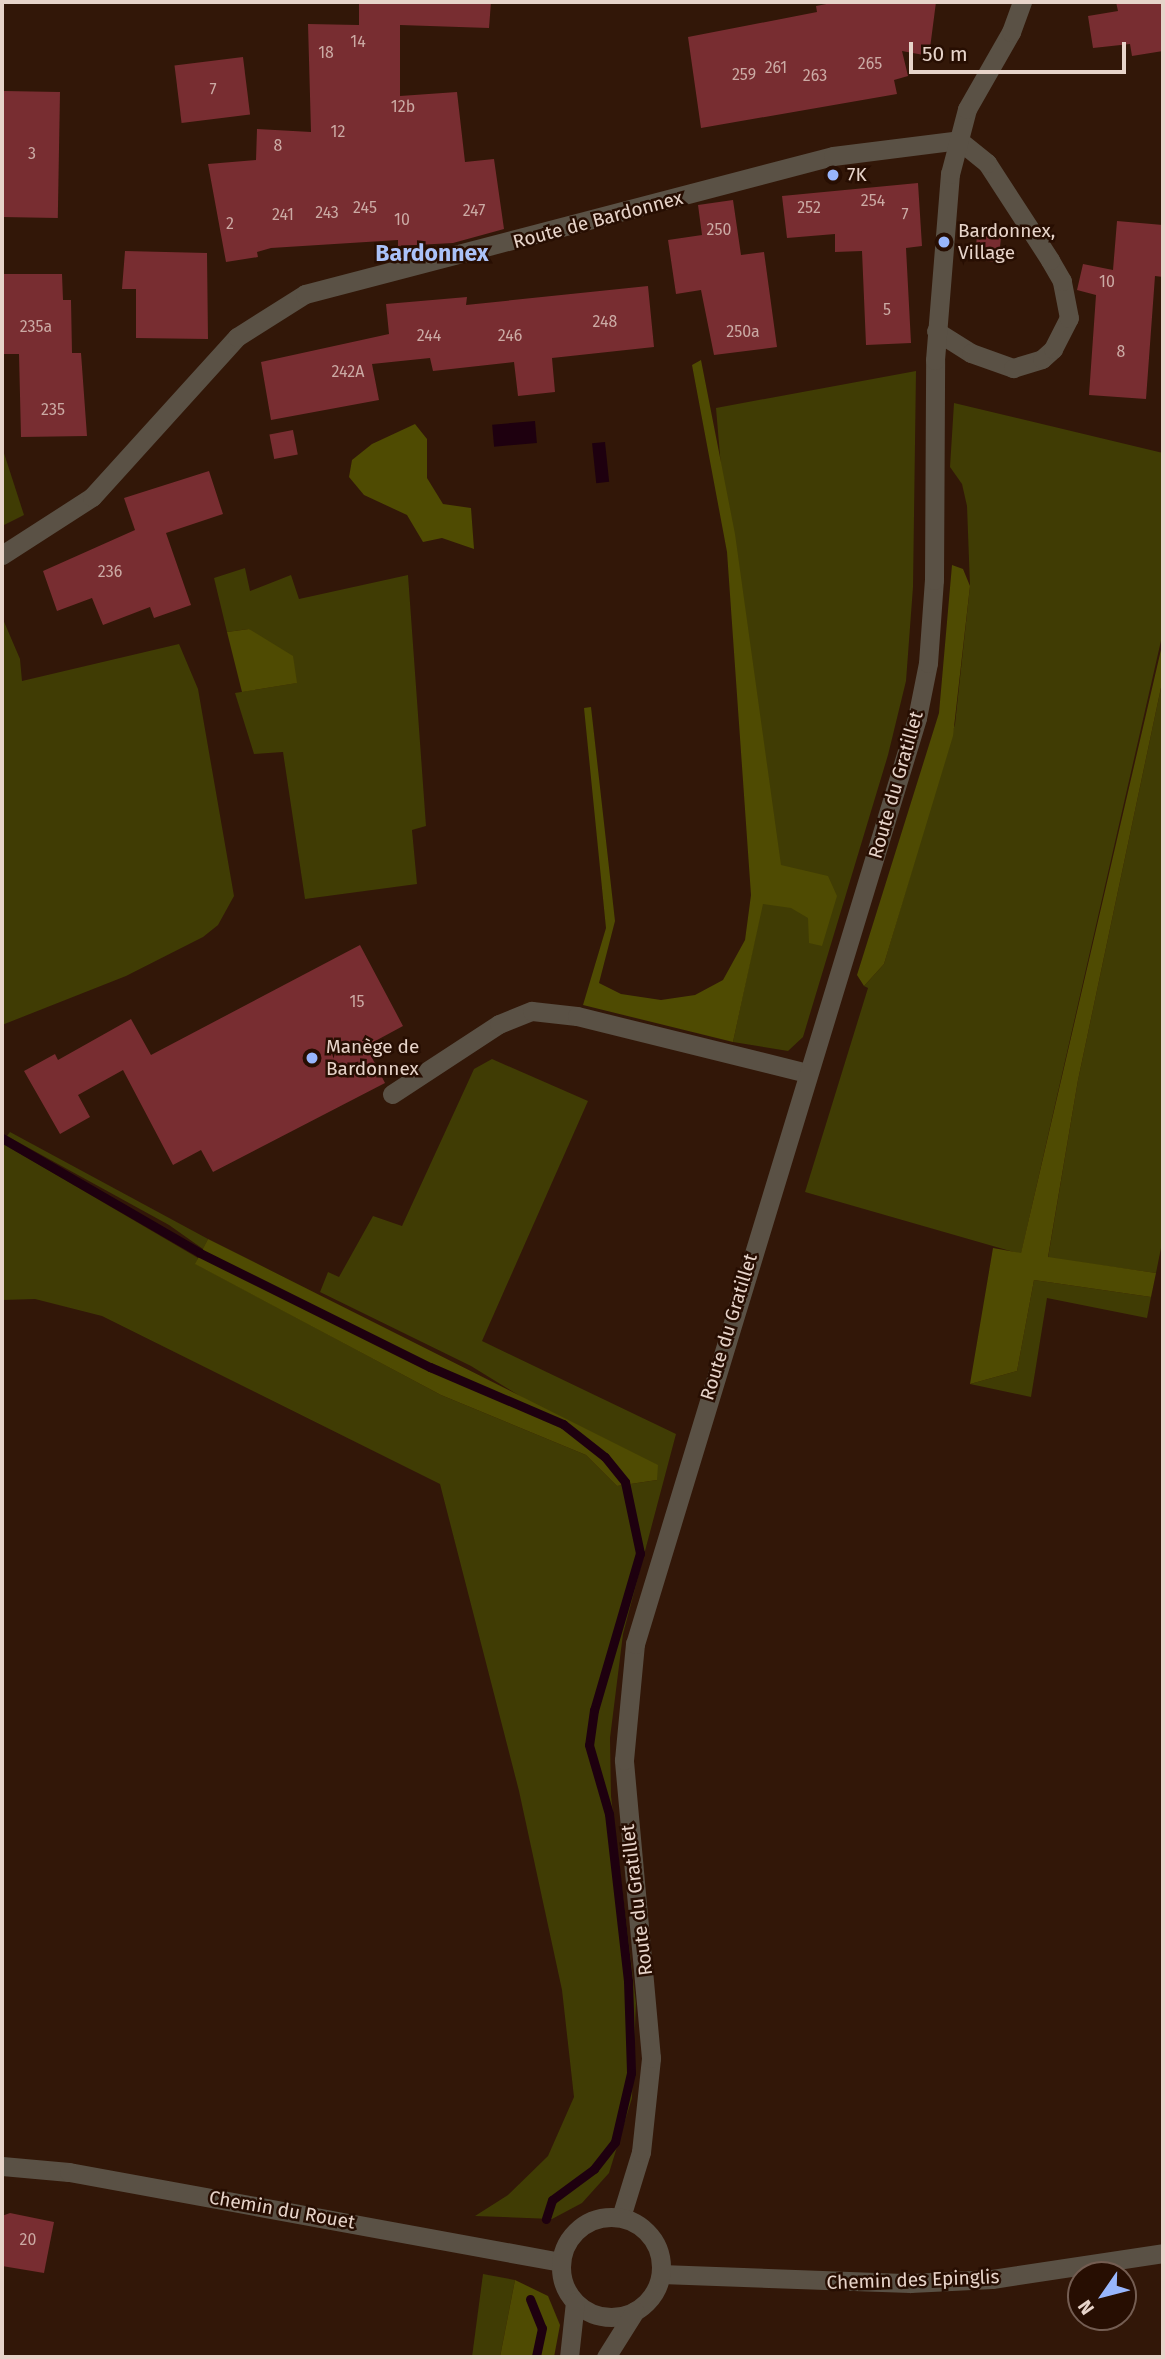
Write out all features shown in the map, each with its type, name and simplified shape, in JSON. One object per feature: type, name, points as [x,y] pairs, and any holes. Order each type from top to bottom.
[{"type":"street","name":"Route du Gratillet","points":[[621,2217],[641,2152],[651,2058],[624,1760],[635,1644],[807,1073],[894,801],[926,676],[934,580],[936,331],[950,174],[976,88],[1011,32],[1022,2]]},
{"type":"street","points":[[936,331],[971,353],[1013,368],[1042,359],[1054,349],[1069,318],[1062,281],[1050,260],[987,163],[959,140]]},
{"type":"street","name":"Route de Bardonnex","points":[[2,555],[92,497],[237,337],[305,294],[833,156],[959,140]]},
{"type":"street","points":[[392,1094],[499,1024],[532,1011],[577,1016],[807,1073]]},
{"type":"street","name":"Chemin du Rouet","points":[[2,2166],[69,2172],[561,2262]]},
{"type":"street","points":[[606,2357],[635,2311],[653,2295],[661,2274],[662,2259],[650,2234],[621,2217],[596,2219],[579,2228],[561,2262],[563,2281],[575,2302],[607,2317],[635,2311]]},
{"type":"street","name":"Chemin des Epinglis","points":[[661,2274],[910,2284],[1032,2274],[1163,2253]]},
{"type":"street","points":[[569,2357],[575,2302]]},
{"type":"shaded area","points":[[701,360],[735,534],[781,865],[828,876],[837,896],[822,946],[809,943],[808,918],[791,908],[763,904],[733,1042],[583,1005],[606,928],[584,708],[591,707],[615,921],[599,983],[621,994],[661,1000],[695,995],[723,980],[745,940],[751,895],[727,552],[692,365]]},
{"type":"shaded area","points":[[916,371],[913,587],[906,681],[888,755],[803,1037],[788,1051],[733,1042],[759,919],[716,408]]},
{"type":"shaded area","points":[[954,403],[1163,453],[1163,632],[1021,1254],[805,1192],[868,988],[864,986],[884,964],[955,724],[970,586],[967,506],[962,484],[950,467]]},
{"type":"shaded area","points":[[535,421],[537,443],[494,447],[492,425]]},
{"type":"shaded area","points":[[415,424],[427,439],[427,478],[443,504],[471,508],[474,549],[442,538],[423,542],[407,515],[364,495],[349,477],[352,460],[372,444]]},
{"type":"shaded area","points":[[605,442],[609,482],[596,483],[592,443]]},
{"type":"shaded area","points":[[2,447],[24,515],[2,526]]},
{"type":"shaded area","points":[[952,565],[963,569],[970,586],[953,736],[884,964],[864,986],[857,975],[939,713]]},
{"type":"shaded area","points":[[245,568],[250,591],[291,575],[299,599],[408,575],[426,826],[412,830],[417,884],[305,899],[283,752],[254,754],[235,693],[296,683],[249,629],[227,632],[214,578]]},
{"type":"shaded area","points":[[2,617],[20,659],[22,681],[179,644],[198,689],[234,896],[218,925],[203,937],[126,976],[2,1025]]},
{"type":"shaded area","points":[[249,629],[293,656],[297,683],[242,692],[227,632]]},
{"type":"shaded area","points":[[1163,641],[1163,678],[1078,1080],[1048,1257],[1156,1273],[1151,1297],[1034,1280],[1017,1371],[970,1384],[993,1248],[1021,1253]]},
{"type":"shaded area","points":[[1163,678],[1163,1238],[1156,1273],[1048,1258],[1078,1080]]},
{"type":"shaded area","points":[[492,1059],[588,1101],[482,1341],[676,1434],[623,1634],[610,1738],[611,1796],[636,2003],[632,2098],[609,2173],[582,2203],[552,2219],[475,2216],[508,2195],[548,2156],[574,2097],[562,1990],[519,1791],[440,1484],[102,1316],[35,1299],[2,1300],[2,1143],[198,1258],[196,1264],[441,1395],[586,1455],[617,1486],[657,1480],[471,1366],[320,1292],[328,1272],[339,1277],[373,1216],[402,1226],[474,1069]]},
{"type":"shaded area","points":[[10,1132],[208,1239],[203,1249],[169,1225],[7,1136]]},
{"type":"shaded area","points":[[208,1239],[658,1465],[657,1480],[617,1486],[586,1455],[441,1395],[195,1264]]},
{"type":"shaded area","points":[[1034,1280],[1151,1297],[1147,1318],[1047,1298],[1031,1397],[970,1384],[1017,1371]]},
{"type":"shaded area","points":[[483,2274],[515,2280],[500,2357],[472,2357]]},
{"type":"shaded area","points":[[515,2280],[548,2296],[560,2325],[554,2357],[500,2357]]},
{"type":"building","points":[[359,2],[491,2],[489,28],[400,25],[400,96],[457,92],[465,162],[494,159],[504,229],[453,243],[398,246],[398,240],[271,248],[257,252],[258,257],[226,262],[208,164],[256,160],[257,129],[311,132],[308,24],[359,25]]},
{"type":"building","points":[[837,2],[936,2],[929,56],[902,51],[908,76],[894,80],[897,94],[701,128],[688,37],[817,12],[816,6]]},
{"type":"building","points":[[1116,2],[1163,2],[1163,51],[1132,56],[1130,44],[1093,48],[1088,16],[1118,11]]},
{"type":"building","points":[[243,57],[250,115],[182,123],[175,65]]},
{"type":"building","points":[[4,91],[60,92],[58,218],[2,217]]},
{"type":"building","points":[[918,183],[922,246],[906,248],[911,343],[866,345],[862,251],[835,252],[835,234],[787,238],[782,196]]},
{"type":"building","points":[[733,200],[741,255],[764,252],[777,347],[714,355],[701,290],[676,294],[668,240],[702,235],[698,205]]},
{"type":"building","points":[[1117,221],[1163,225],[1163,277],[1155,276],[1146,399],[1089,395],[1096,295],[1077,290],[1083,264],[1113,270]]},
{"type":"building","points":[[977,235],[1001,237],[999,262],[975,260]]},
{"type":"building","points":[[125,251],[207,253],[208,339],[136,338],[136,289],[122,289]]},
{"type":"building","points":[[2,274],[62,274],[63,300],[71,300],[72,353],[81,353],[87,436],[21,437],[19,354],[2,354]]},
{"type":"building","points":[[648,286],[654,347],[552,358],[555,392],[518,396],[514,362],[433,371],[430,358],[372,364],[379,400],[271,420],[261,362],[389,334],[386,304],[467,297],[466,305]]},
{"type":"building","points":[[293,430],[298,455],[274,459],[269,435]]},
{"type":"building","points":[[209,471],[223,514],[166,533],[191,605],[154,618],[150,607],[103,625],[92,598],[57,611],[43,571],[135,530],[124,498]]},
{"type":"building","points":[[360,945],[403,1026],[366,1046],[385,1083],[213,1172],[201,1150],[173,1165],[123,1070],[78,1095],[90,1117],[60,1134],[24,1071],[55,1054],[58,1060],[131,1019],[151,1055]]},
{"type":"building","points":[[10,2213],[54,2222],[44,2273],[2,2266],[2,2216]]},
{"type":"waterway","points":[[2,1138],[200,1253],[430,1367],[563,1424],[605,1457],[625,1482],[640,1553],[594,1710],[589,1745],[609,1814],[628,1981],[631,2073],[615,2142],[594,2169],[552,2200],[546,2219]]},
{"type":"waterway","points":[[530,2299],[542,2328],[536,2357]]},
{"type":"place","name":"7K","points":[[833,175]]},
{"type":"place","name":"Bardonnex, Village","points":[[944,242]]},
{"type":"place","name":"Manège de Bardonnex","points":[[312,1058]]},
{"type":"district","name":"Bardonnex","points":[[432,253]]}]
